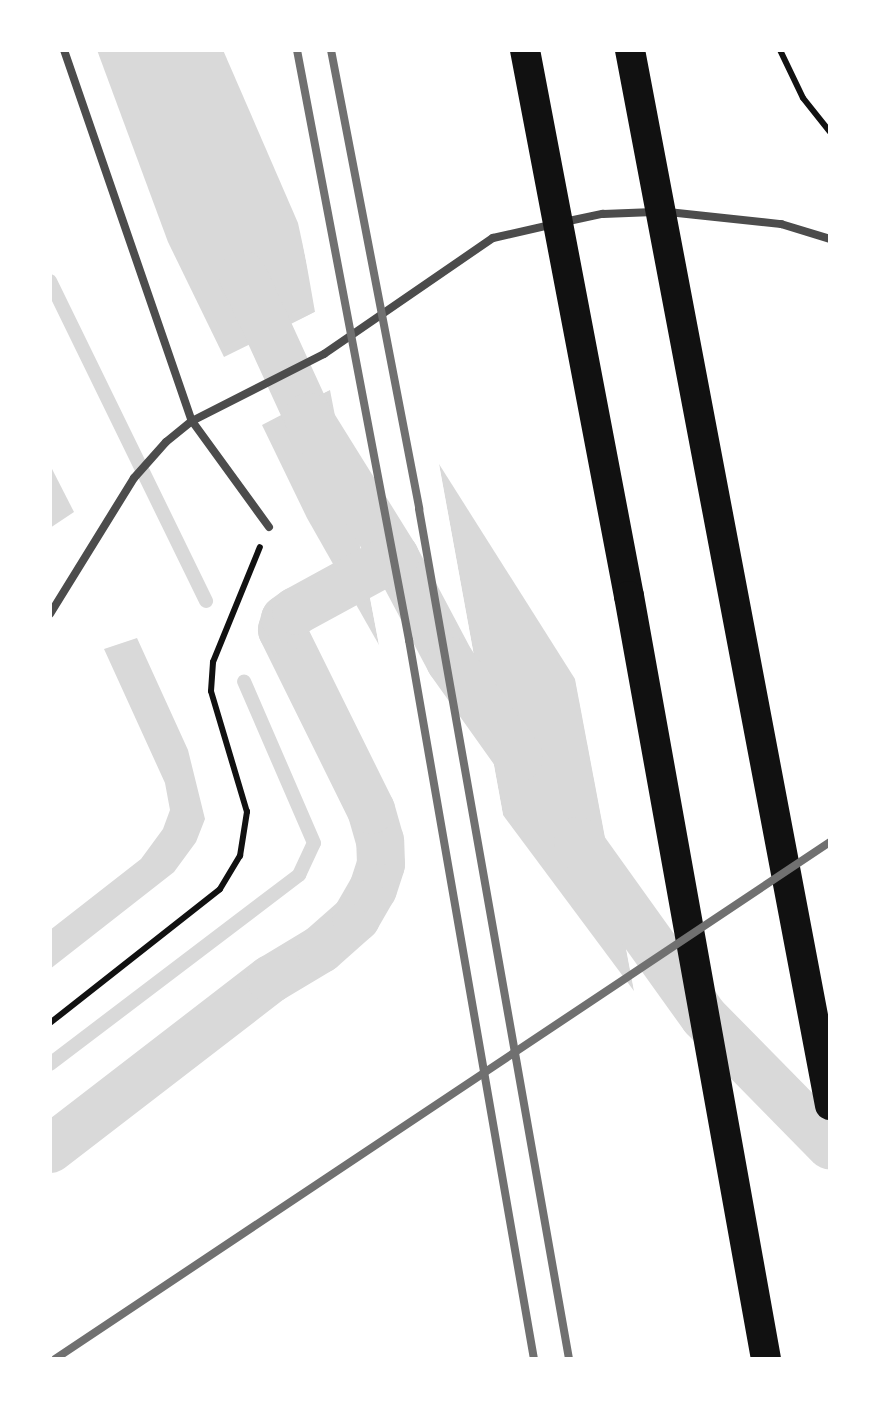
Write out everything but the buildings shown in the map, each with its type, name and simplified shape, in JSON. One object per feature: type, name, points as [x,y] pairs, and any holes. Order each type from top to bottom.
[{"type":"highway","points":[[525,50],[766,1359]]},
{"type":"highway","points":[[630,50],[830,1106]]},
{"type":"lane","points":[[64,50],[192,421],[269,527]]},
{"type":"lane","points":[[50,614],[134,478],[192,421],[324,354],[493,238],[603,214],[688,211],[781,224],[830,239]]},
{"type":"path","points":[[780,50],[803,98],[830,132]]},
{"type":"path","points":[[50,1024],[220,889],[240,856],[247,812],[211,691],[213,662],[269,527]]},
{"type":"shaded area","points":[[97,50],[223,50],[298,223],[317,311],[224,357],[168,242]]},
{"type":"shaded area","points":[[331,389],[379,645],[307,518],[262,425]]},
{"type":"shaded area","points":[[439,464],[575,679],[634,991],[503,815]]},
{"type":"shaded area","points":[[50,465],[74,512],[50,528]]},
{"type":"shaded area","points":[[137,638],[188,750],[205,819],[196,842],[174,872],[50,969],[50,930],[141,859],[163,829],[170,810],[165,783],[104,649]]},
{"type":"pier","points":[[296,204],[322,313],[222,361],[315,312]]},
{"type":"pier","points":[[328,384],[336,388],[384,644],[380,650],[330,390],[257,426]]},
{"type":"pier","points":[[438,459],[505,826],[498,816],[434,465]]},
{"type":"pier","points":[[573,666],[580,678],[639,990],[635,995]]},
{"type":"waterway","points":[[243,275],[308,417],[395,557],[450,661],[519,758]]},
{"type":"waterway","points":[[50,281],[206,601]]},
{"type":"waterway","points":[[50,1149],[271,979],[321,949],[356,918],[373,889],[381,864],[380,841],[371,810],[282,630],[285,619],[296,611],[395,557]]},
{"type":"waterway","points":[[50,1064],[299,875],[314,843],[244,681]]},
{"type":"waterway","points":[[578,841],[704,1017],[830,1145]]},
{"type":"railway","points":[[297,50],[409,640],[534,1359]]},
{"type":"railway","points":[[331,50],[419,509],[569,1359]]},
{"type":"railway","points":[[55,1359],[830,842]]}]
